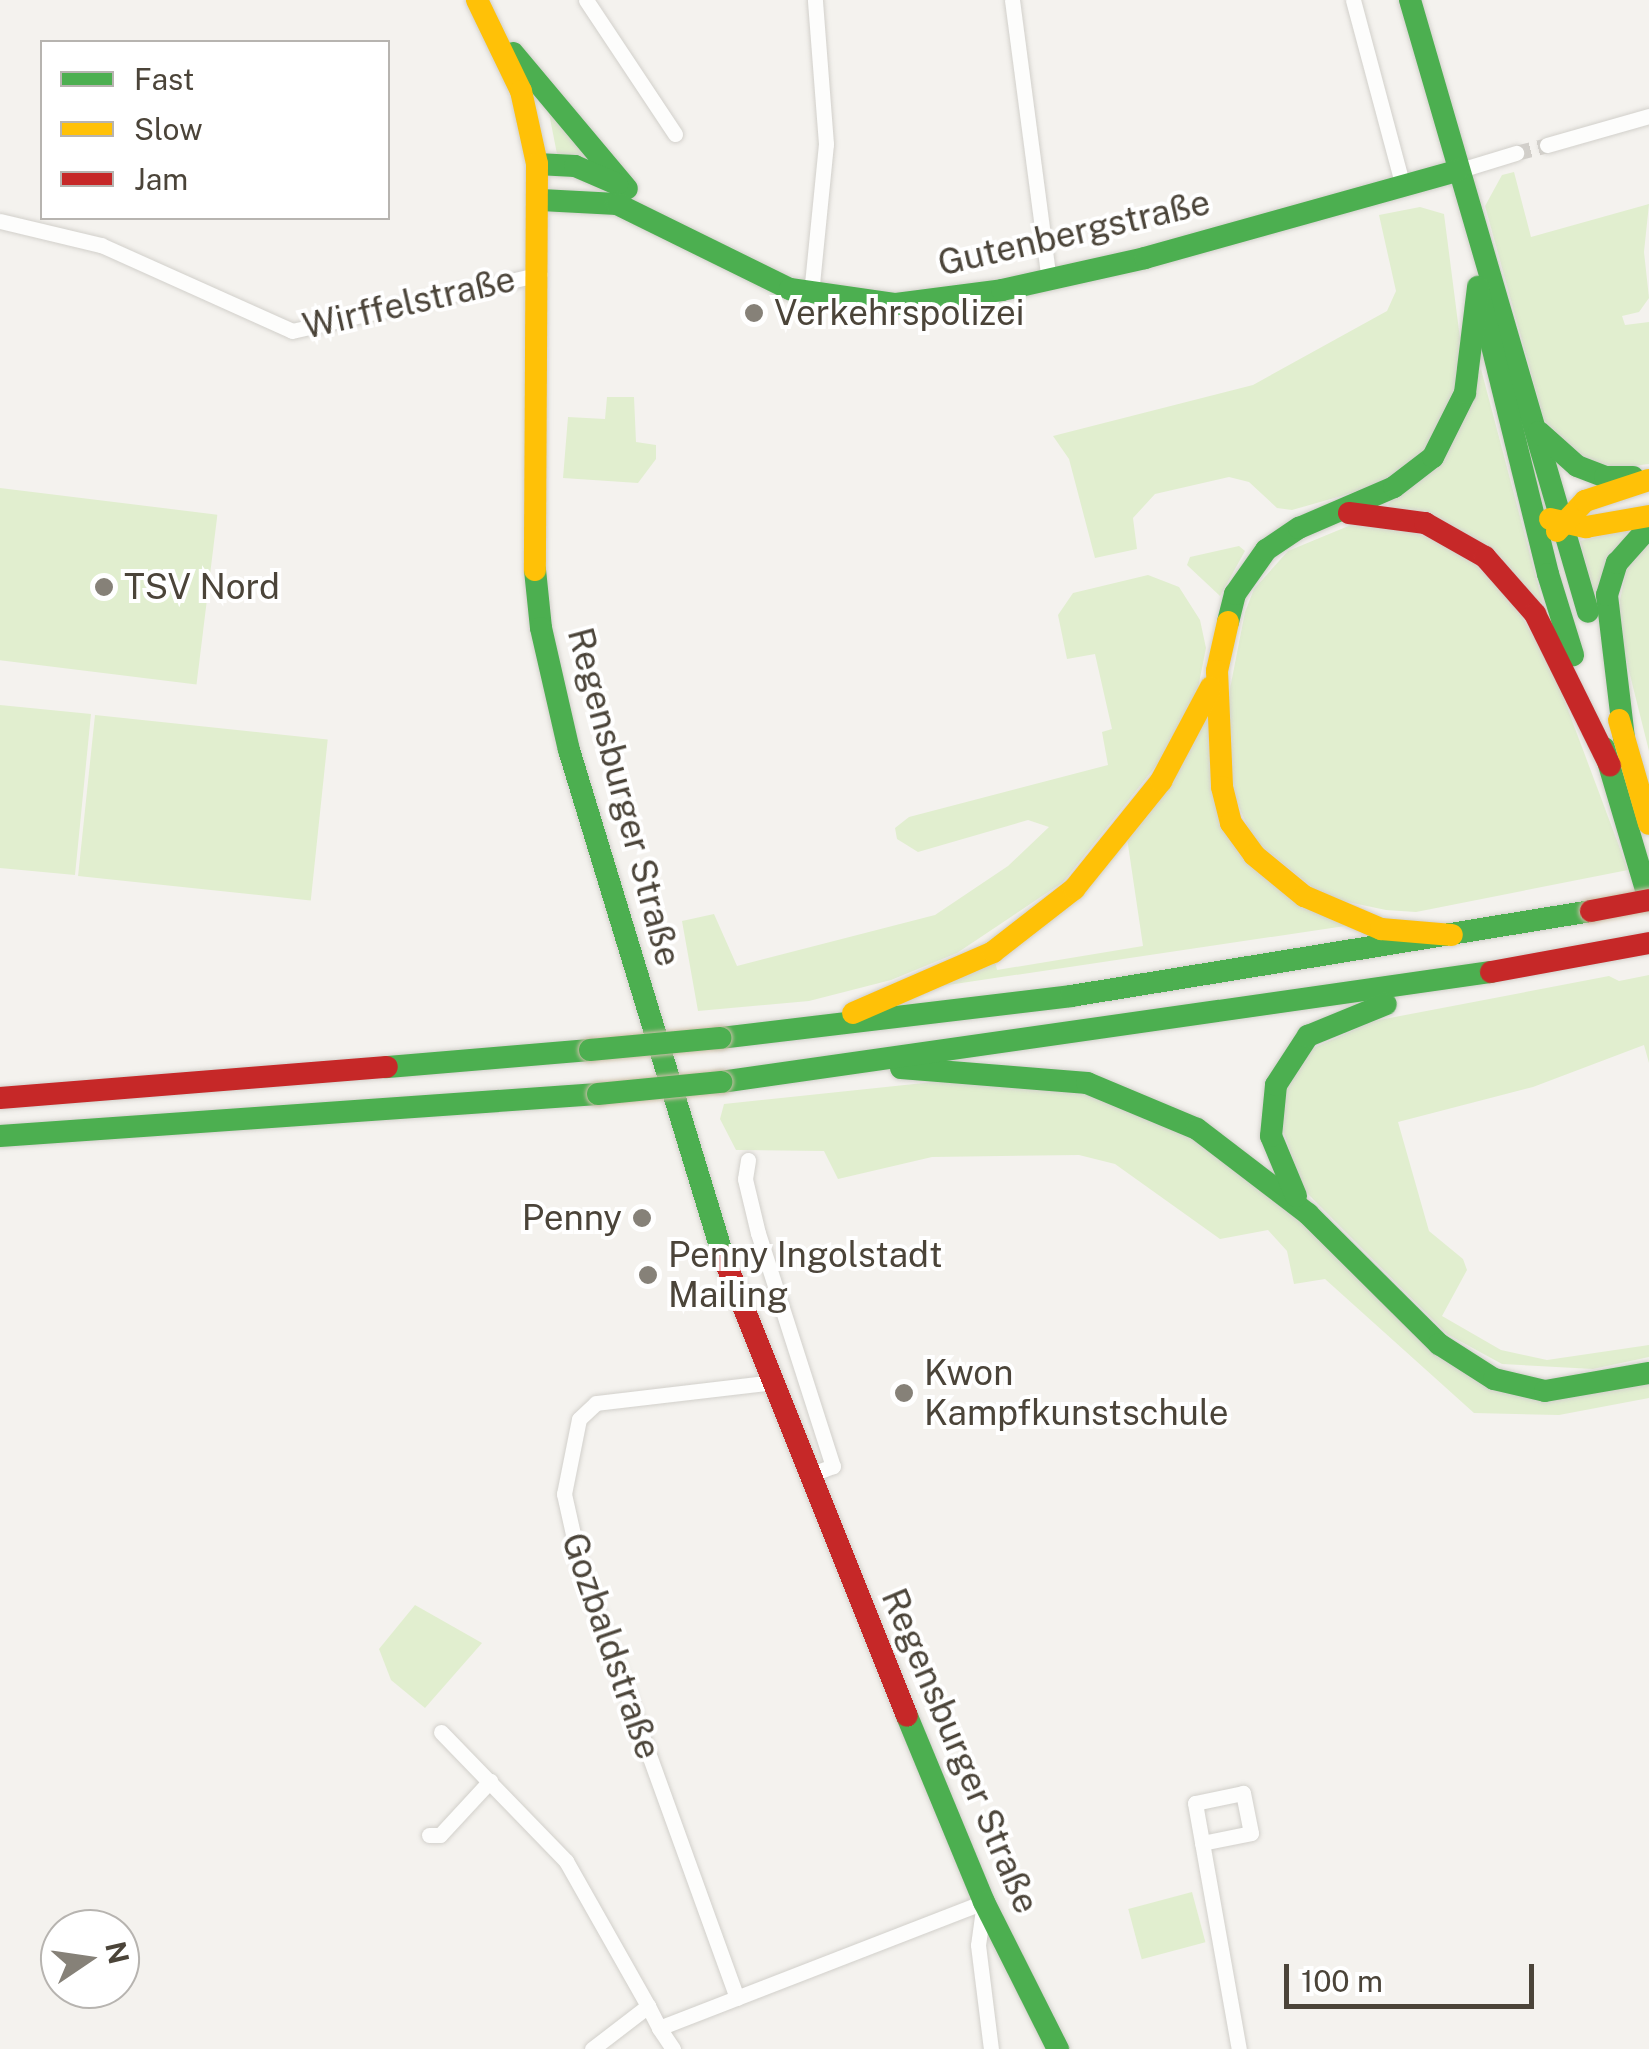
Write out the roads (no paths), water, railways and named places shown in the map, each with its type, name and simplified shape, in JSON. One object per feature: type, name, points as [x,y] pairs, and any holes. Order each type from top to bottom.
[{"type":"main road","name":"Regensburger Straße","points":[[477,0],[498,36],[521,91],[537,164],[540,274],[534,555],[551,681],[700,1194],[767,1383],[984,1902],[1058,2049]]},
{"type":"main road","points":[[1410,0],[1456,170],[1536,428],[1649,824]]},
{"type":"main road","points":[[498,36],[626,189]]},
{"type":"main road","name":"Gutenbergstraße","points":[[537,164],[575,166],[626,189],[656,220]]},
{"type":"main road","points":[[0,1098],[590,1050],[819,1027],[1072,996],[1649,900],[1548,574],[1458,204],[1456,170]]},
{"type":"main road","name":"Gutenbergstraße","points":[[540,200],[579,198],[656,220],[752,274],[811,294],[896,304],[1049,280],[1456,170]]},
{"type":"main road","points":[[1452,934],[1381,929],[1346,917],[1304,896],[1254,856],[1231,824],[1222,787],[1217,671],[1228,614],[1255,562],[1282,538],[1406,480],[1444,440],[1465,393],[1478,287]]},
{"type":"main road","points":[[1536,428],[1550,446],[1590,472],[1649,478]]},
{"type":"main road","points":[[1548,574],[1561,523],[1600,494],[1649,478]]},
{"type":"main road","points":[[1531,502],[1561,523],[1600,526],[1649,516]]},
{"type":"main road","points":[[1342,513],[1425,523],[1485,558],[1536,614],[1610,766]]},
{"type":"main road","points":[[1624,738],[1607,595],[1617,564],[1649,527]]},
{"type":"main road","points":[[819,1027],[993,952],[1074,889],[1162,781],[1217,671]]},
{"type":"main road","points":[[842,1068],[901,1068],[1416,994],[1649,944]]},
{"type":"main road","points":[[0,1136],[721,1082],[1649,952]]},
{"type":"main road","points":[[1308,1214],[1273,1148],[1269,1118],[1276,1085],[1308,1036],[1416,994]]},
{"type":"main road","points":[[901,1068],[930,1075],[1044,1075],[1124,1094],[1233,1151],[1308,1214],[1439,1344],[1494,1380],[1546,1390],[1649,1373]]},
{"type":"street","points":[[586,0],[675,134]]},
{"type":"street","points":[[811,294],[826,144],[815,0]]},
{"type":"street","points":[[1012,0],[1049,280]]},
{"type":"street","points":[[1352,0],[1403,186]]},
{"type":"street","points":[[1546,144],[1649,116]]},
{"type":"street","name":"Gutenbergstraße","points":[[1456,170],[1516,154]]},
{"type":"street","name":"Wirffelstraße","points":[[0,220],[60,224],[292,332],[540,274]]},
{"type":"street","points":[[748,1160],[745,1179],[758,1233],[833,1466],[807,1476]]},
{"type":"street","name":"Gozbaldstraße","points":[[737,1998],[574,1548],[564,1494],[579,1419],[596,1403],[767,1383]]},
{"type":"street","points":[[442,1732],[566,1861],[673,2049]]},
{"type":"street","points":[[429,1835],[440,1835],[490,1781]]},
{"type":"street","points":[[1202,1842],[1240,2049]]},
{"type":"street","points":[[659,2028],[984,1902],[978,1945],[991,2049]]},
{"type":"street","points":[[592,2049],[648,2006]]},
{"type":"tunnel","points":[[1516,153],[1547,145]]},
{"type":"place","name":"Verkehrspolizei","points":[[754,313]]},
{"type":"place","name":"TSV Nord","points":[[104,587]]},
{"type":"place","name":"Penny","points":[[642,1218]]},
{"type":"place","name":"Penny Ingolstadt Mailing","points":[[648,1275]]},
{"type":"place","name":"Kwon Kampfkunstschule","points":[[904,1393]]}]
